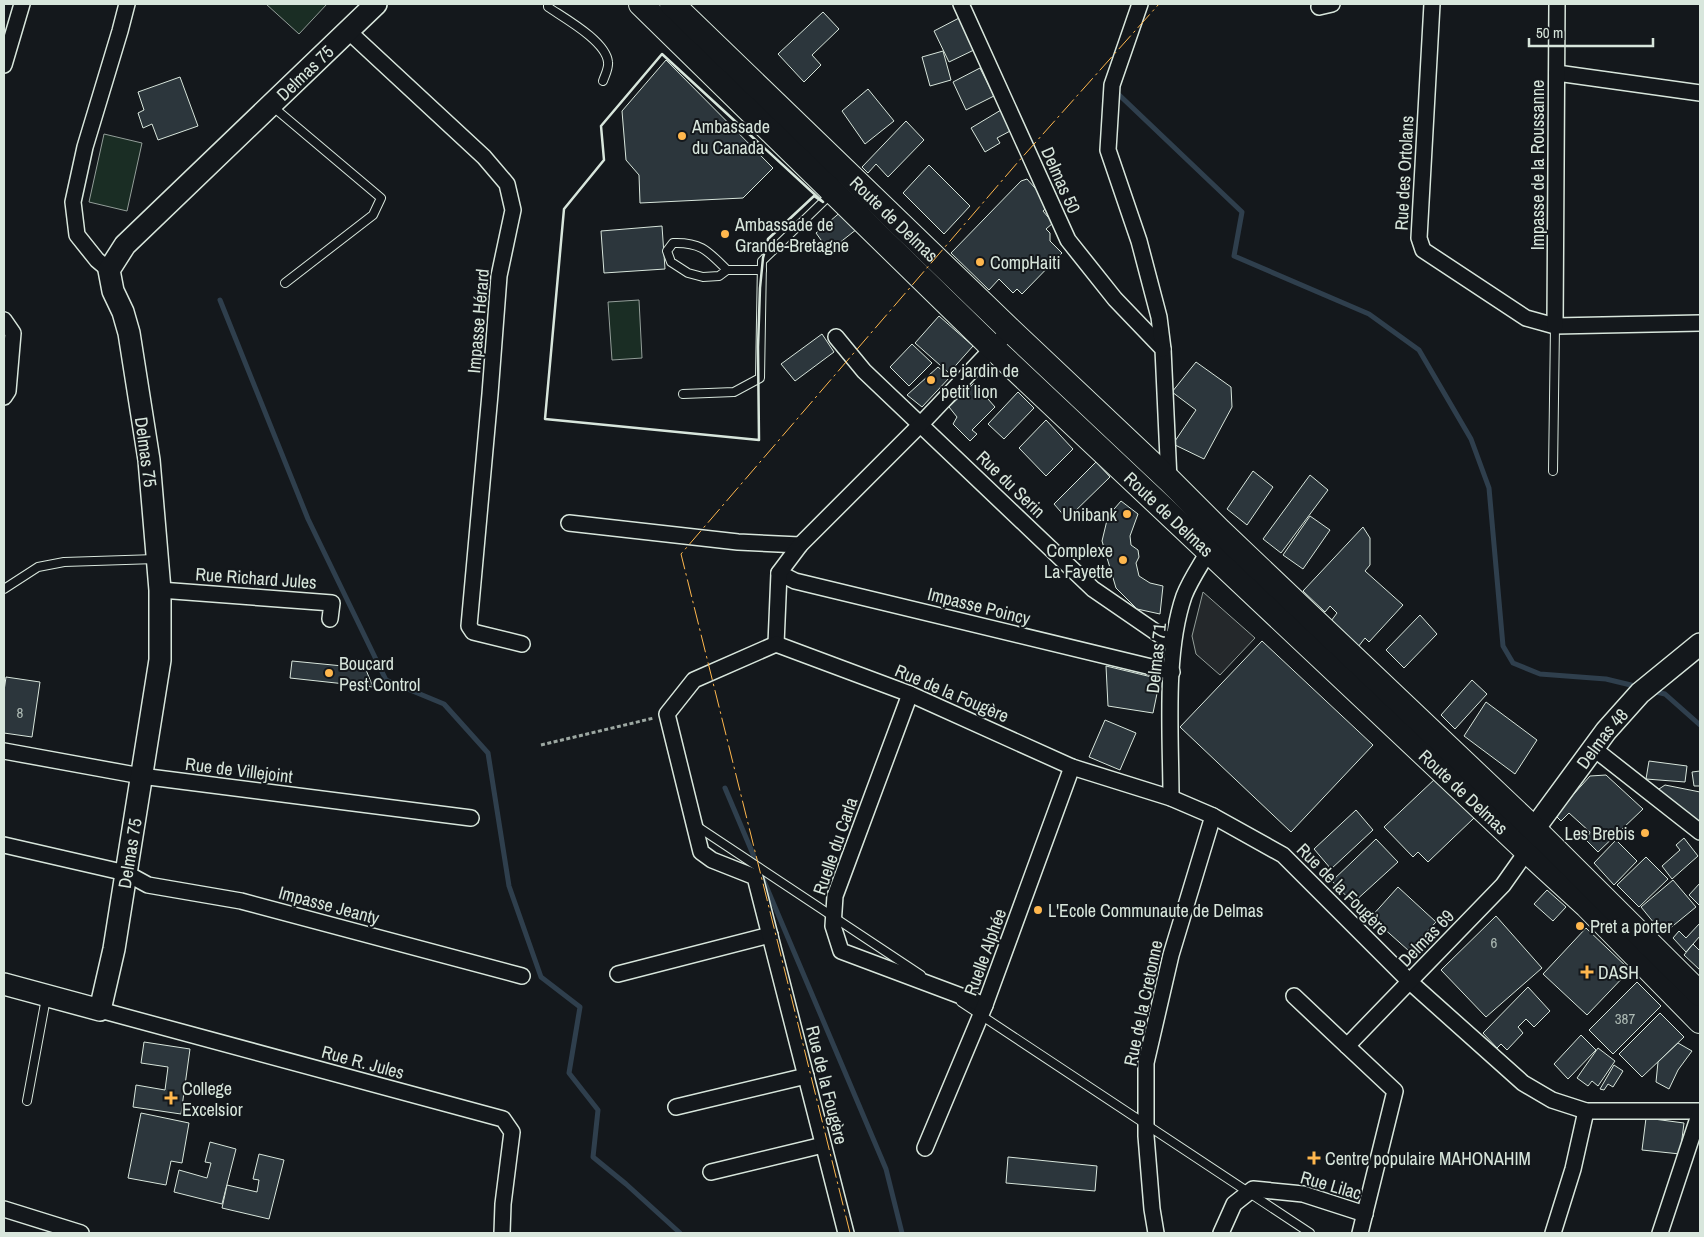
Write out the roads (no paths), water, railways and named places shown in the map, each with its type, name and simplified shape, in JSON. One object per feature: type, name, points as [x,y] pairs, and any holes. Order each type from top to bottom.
[{"type":"main road","name":"Route de Delmas","points":[[641,4],[842,184],[1010,330],[1169,480],[1215,541]]},
{"type":"main road","name":"Route de Delmas","points":[[672,4],[993,348],[1215,541],[1530,840],[1700,994]]},
{"type":"main road","name":"Route de Delmas","points":[[1530,840],[1587,906],[1700,1021]]},
{"type":"street","points":[[109,270],[97,260],[78,235],[73,202],[84,147],[127,4]]},
{"type":"street","name":"Delmas 75","points":[[100,1010],[114,949],[160,660],[160,590],[149,460],[129,333],[124,312],[113,291],[109,270],[125,245],[376,4]]},
{"type":"street","name":"Delmas 50","points":[[961,4],[1068,240],[1115,299],[1163,349]]},
{"type":"street","points":[[1140,4],[1112,85],[1108,150],[1139,241],[1160,317],[1169,480]]},
{"type":"street","name":"Rue des Ortolans","points":[[1432,4],[1419,238],[1423,250],[1526,318],[1555,326],[1700,323]]},
{"type":"street","name":"Impasse de la Roussanne","points":[[1555,326],[1557,4]]},
{"type":"street","points":[[4,65],[15,12]]},
{"type":"street","name":"Impasse Hérard","points":[[347,30],[484,157],[507,184],[513,210],[499,276],[469,626],[473,632],[522,644]]},
{"type":"street","points":[[1557,73],[1700,93]]},
{"type":"street","points":[[4,320],[13,332],[8,391],[4,397]]},
{"type":"street","points":[[776,644],[779,573],[800,545],[921,424],[1010,330]]},
{"type":"street","name":"Rue du Serin","points":[[836,336],[864,371],[1093,588],[1173,644]]},
{"type":"street","points":[[569,523],[738,542],[800,545]]},
{"type":"street","name":"Delmas 71","points":[[1171,798],[1170,707],[1173,644],[1184,595],[1215,541]]},
{"type":"street","name":"Impasse Poincy","points":[[779,573],[795,581],[1172,672]]},
{"type":"street","name":"Rue Richard Jules","points":[[160,590],[332,603],[330,619]]},
{"type":"street","name":"Rue de la Fougère","points":[[846,1233],[755,877],[712,860],[701,852],[667,714],[694,680],[776,644],[910,694],[1072,766],[1171,798],[1213,816],[1283,855],[1410,982],[1523,1084],[1552,1100],[1586,1111],[1700,1112]]},
{"type":"street","name":"Delmas 48","points":[[1530,840],[1592,748],[1606,731],[1640,693],[1700,644]]},
{"type":"street","name":"Ruelle du Carla","points":[[910,694],[835,896],[833,926],[841,951],[985,1005]]},
{"type":"street","points":[[1592,748],[1700,832]]},
{"type":"street","name":"Rue de Villejoint","points":[[4,751],[141,776],[471,818]]},
{"type":"street","name":"Ruelle Alphée","points":[[925,1148],[985,1005],[1072,766]]},
{"type":"street","name":"Rue de la Cretonne","points":[[1156,1233],[1152,1209],[1146,1136],[1146,1063],[1172,955],[1213,816]]},
{"type":"street","name":"Delmas 69","points":[[1348,1046],[1503,885],[1530,840]]},
{"type":"street","name":"Impasse Jeanty","points":[[4,846],[126,873],[148,885],[241,901],[522,976]]},
{"type":"street","points":[[618,974],[770,935]]},
{"type":"street","points":[[4,984],[100,1010]]},
{"type":"street","points":[[1294,996],[1395,1091],[1360,1233]]},
{"type":"street","name":"Rue R. Jules","points":[[100,1010],[503,1119],[512,1132],[503,1204],[502,1233]]},
{"type":"street","points":[[676,1107],[806,1076]]},
{"type":"street","points":[[1553,1233],[1573,1169],[1586,1111]]},
{"type":"street","points":[[1660,1233],[1700,1112]]},
{"type":"street","points":[[711,1172],[823,1145]]},
{"type":"street","name":"Rue Lilac","points":[[1221,1233],[1234,1204],[1253,1189],[1303,1194],[1365,1214]]},
{"type":"street","points":[[4,1209],[81,1233]]},
{"type":"lane","points":[[548,4],[548,7],[574,24],[606,53],[609,64],[603,81]]},
{"type":"lane","points":[[271,106],[381,198],[373,215],[285,283]]},
{"type":"lane","points":[[683,394],[734,392],[760,378],[762,261],[842,184]]},
{"type":"lane","points":[[727,270],[698,245],[673,243],[667,251],[671,262],[688,273],[703,276],[719,276],[727,270],[762,270]]},
{"type":"lane","points":[[1553,471],[1555,326]]},
{"type":"lane","points":[[4,588],[38,567],[64,562],[158,558]]},
{"type":"lane","points":[[695,825],[1310,1233]]},
{"type":"lane","points":[[27,1101],[46,996]]},
{"type":"waterway","points":[[1115,91],[1242,212],[1234,256],[1369,314],[1419,350],[1471,439],[1489,488],[1503,646],[1513,663],[1540,674],[1606,679],[1639,687]]},
{"type":"waterway","points":[[220,300],[308,519],[386,680],[444,704],[488,753],[509,886],[541,977],[580,1007],[569,1073],[598,1110],[593,1157],[680,1233]]},
{"type":"waterway","points":[[1652,691],[1665,694],[1700,725]]},
{"type":"waterway","points":[[725,788],[758,866]]},
{"type":"waterway","points":[[761,874],[886,1169],[902,1233]]},
{"type":"place","name":"Ambassade du Canada","points":[[682,136]]},
{"type":"place","name":"Ambassade de Grande-Bretagne","points":[[725,234]]},
{"type":"place","name":"CompHaiti","points":[[980,262]]},
{"type":"place","name":"Le jardin de petit lion","points":[[931,380]]},
{"type":"place","name":"Unibank","points":[[1127,514]]},
{"type":"place","name":"Complexe La Fayette","points":[[1123,560]]},
{"type":"place","name":"Boucard Pest Control","points":[[329,673]]},
{"type":"place","name":"Les Brebis","points":[[1645,833]]},
{"type":"place","name":"L'Ecole Communaute de Delmas","points":[[1038,910]]},
{"type":"place","name":"Pret a porter","points":[[1580,926]]},
{"type":"place","name":"DASH","points":[[1587,972]]},
{"type":"place","name":"College Excelsior","points":[[171,1098]]},
{"type":"place","name":"Centre populaire MAHONAHIM","points":[[1314,1158]]}]
